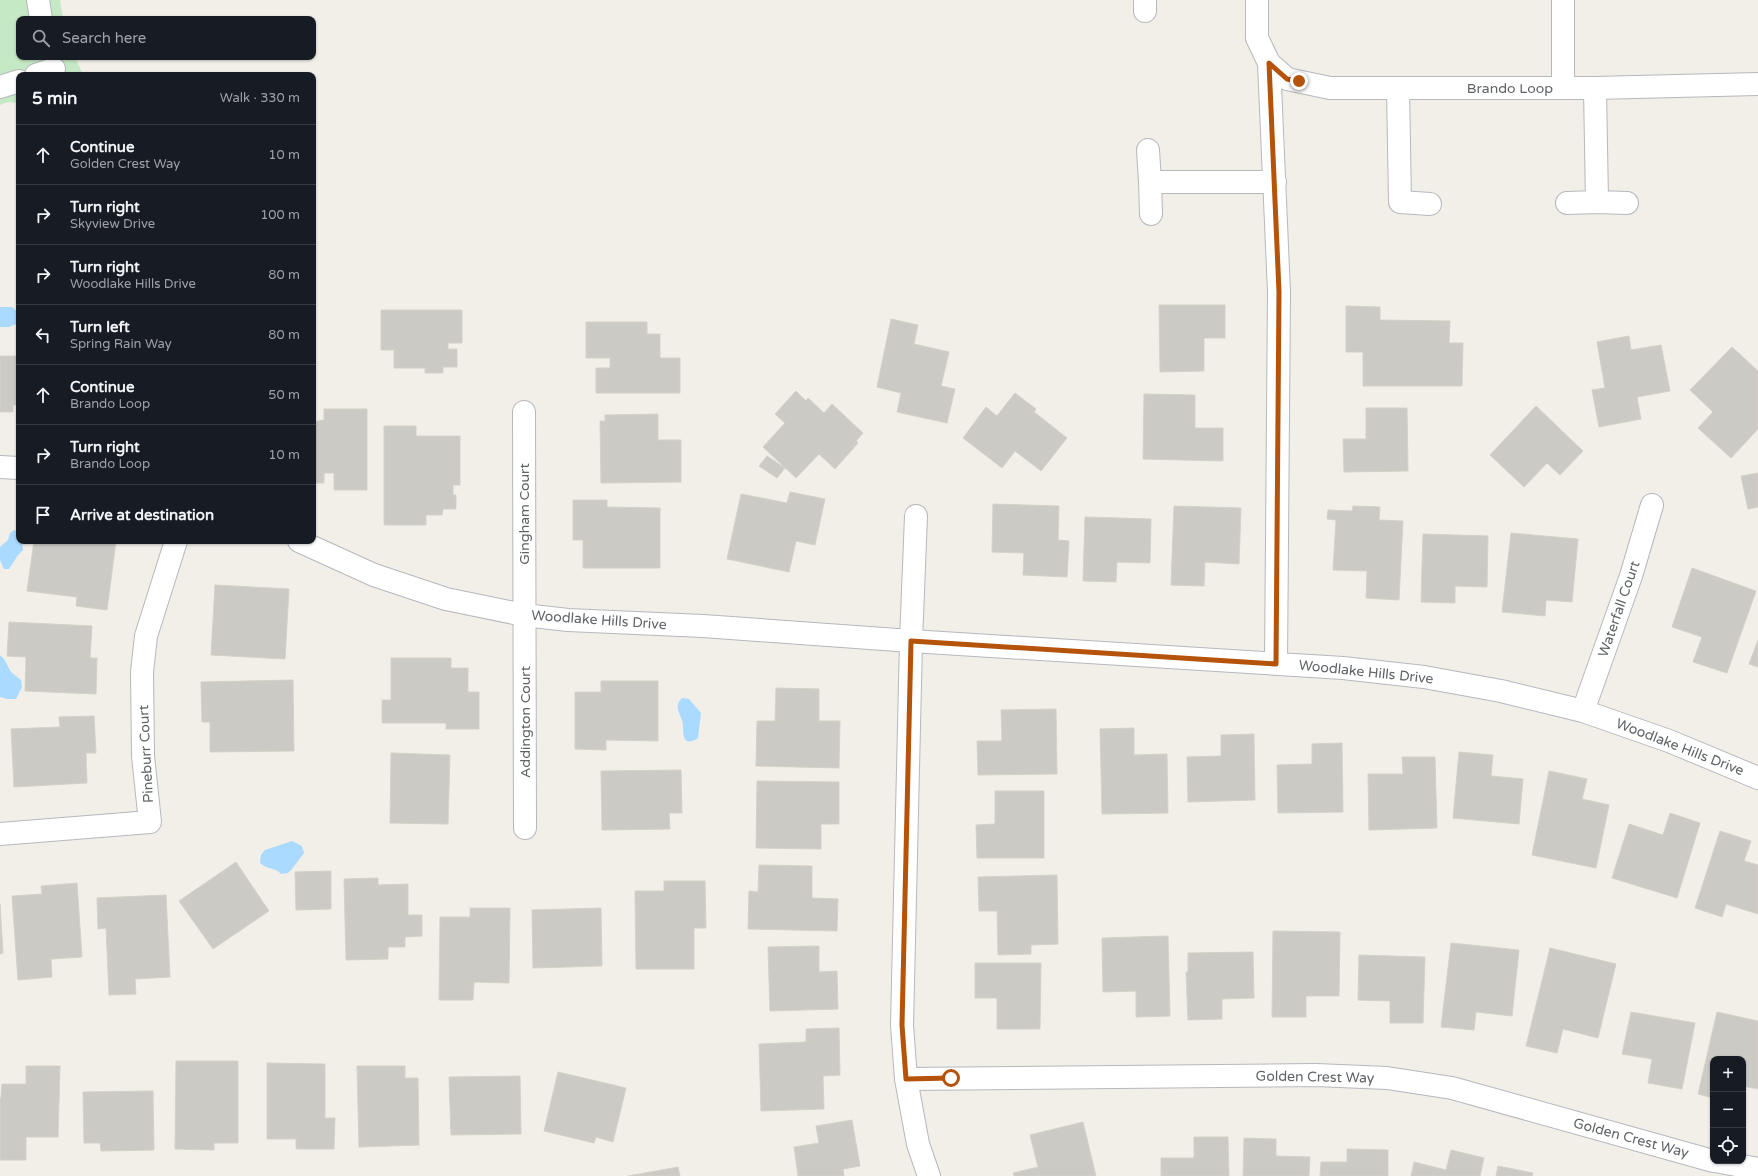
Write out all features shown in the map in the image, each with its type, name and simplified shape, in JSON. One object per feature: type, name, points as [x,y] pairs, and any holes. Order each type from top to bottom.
[{"type":"street","points":[[38,0],[41,16]]},
{"type":"street","name":"Brando Loop","points":[[1257,0],[1257,38],[1269,63],[1287,79],[1330,88],[1596,88],[1758,84]]},
{"type":"street","points":[[1563,0],[1563,88]]},
{"type":"street","name":"Brando Loop","points":[[1269,63],[1279,292],[1276,664]]},
{"type":"street","points":[[0,87],[16,81]]},
{"type":"street","points":[[1398,88],[1400,202],[1430,204]]},
{"type":"street","points":[[1596,88],[1597,202]]},
{"type":"street","points":[[1148,150],[1151,214]]},
{"type":"street","points":[[1150,182],[1275,182]]},
{"type":"street","points":[[1567,203],[1628,203]]},
{"type":"street","name":"Gingham Court","points":[[524,412],[524,615]]},
{"type":"street","points":[[0,467],[16,468]]},
{"type":"street","name":"Waterfall Court","points":[[1583,711],[1631,576],[1652,506]]},
{"type":"street","points":[[916,516],[911,641],[902,1025],[906,1079],[918,1144],[929,1176]]},
{"type":"street","name":"Pineburr Court","points":[[0,834],[150,822],[143,756],[142,672],[146,636],[175,544]]},
{"type":"street","name":"Woodlake Hills Drive","points":[[306,544],[374,575],[446,598],[524,615],[568,620],[703,626],[911,641],[1343,668],[1424,677],[1500,691],[1583,711],[1669,741],[1758,778]]},
{"type":"street","name":"Addington Court","points":[[524,615],[525,828]]},
{"type":"street","name":"Golden Crest Way","points":[[906,1079],[1316,1075],[1388,1078],[1452,1088],[1710,1160]]},
{"type":"street","name":"Golden Crest Way","points":[[1730,1164],[1758,1169]]},
{"type":"green space","points":[[0,0],[60,0],[63,16],[16,16],[16,60],[76,60],[82,72],[16,72],[16,103],[8,102],[0,105]]},
{"type":"water","points":[[0,307],[12,307],[16,311],[16,324],[9,327],[0,327]]},
{"type":"water","points":[[14,530],[16,531],[16,544],[22,544],[23,550],[9,569],[4,569],[0,560],[0,547],[8,540],[10,533]]},
{"type":"water","points":[[0,655],[11,672],[21,680],[22,687],[16,699],[0,697]]},
{"type":"water","points":[[682,698],[689,699],[701,713],[698,738],[689,742],[685,739],[682,721],[678,711],[678,705]]},
{"type":"water","points":[[292,841],[302,846],[304,853],[288,873],[281,874],[276,870],[266,867],[260,863],[261,855],[265,850]]},
{"type":"building","points":[[1159,305],[1225,305],[1225,338],[1204,338],[1204,371],[1160,372]]},
{"type":"building","points":[[1346,306],[1380,307],[1380,320],[1450,321],[1449,343],[1463,343],[1462,386],[1363,386],[1363,352],[1346,352]]},
{"type":"building","points":[[381,310],[462,310],[462,343],[448,343],[448,349],[457,349],[457,367],[443,367],[443,373],[425,373],[425,368],[394,368],[394,350],[381,350]]},
{"type":"building","points":[[891,319],[918,325],[914,344],[949,352],[941,386],[955,389],[947,423],[897,412],[901,393],[877,387]]},
{"type":"building","points":[[586,322],[647,322],[647,334],[660,334],[660,358],[680,358],[680,393],[596,393],[596,368],[610,368],[610,358],[586,358]]},
{"type":"building","points":[[1629,336],[1631,350],[1661,345],[1670,391],[1637,397],[1641,419],[1599,427],[1592,390],[1605,388],[1597,342]]},
{"type":"building","points":[[1732,347],[1758,371],[1758,429],[1731,458],[1698,428],[1713,412],[1690,390]]},
{"type":"building","points":[[0,356],[16,356],[16,405],[13,405],[13,412],[0,412]]},
{"type":"building","points":[[796,391],[806,401],[808,398],[824,413],[832,404],[863,433],[856,441],[858,443],[835,469],[819,454],[796,478],[763,447],[785,423],[775,414]]},
{"type":"building","points":[[1015,393],[1036,409],[1034,412],[1067,438],[1041,471],[1015,451],[1002,468],[963,438],[986,407],[997,416]]},
{"type":"building","points":[[1144,394],[1195,395],[1195,428],[1223,428],[1223,461],[1143,459]]},
{"type":"building","points":[[1536,406],[1583,451],[1560,475],[1547,463],[1524,487],[1490,455]]},
{"type":"building","points":[[1366,408],[1407,408],[1408,471],[1344,472],[1343,439],[1366,439]]},
{"type":"building","points":[[324,409],[367,409],[367,490],[334,490],[334,473],[324,473],[324,483],[316,483],[316,421],[324,420]]},
{"type":"building","points":[[658,414],[658,440],[681,440],[681,482],[601,483],[600,421],[605,421],[605,415]]},
{"type":"building","points":[[384,426],[416,426],[416,436],[460,436],[460,485],[453,485],[453,495],[456,495],[456,509],[443,509],[442,515],[426,515],[426,525],[384,525]]},
{"type":"building","points":[[767,456],[785,468],[777,478],[759,466]]},
{"type":"building","points":[[1758,473],[1758,507],[1748,509],[1741,476]]},
{"type":"building","points":[[790,492],[825,499],[815,545],[796,541],[789,572],[727,559],[741,494],[787,503]]},
{"type":"building","points":[[573,500],[607,500],[607,507],[660,508],[660,568],[583,568],[583,540],[573,540]]},
{"type":"building","points":[[993,504],[1059,506],[1058,540],[1069,541],[1067,577],[1023,575],[1024,553],[992,552]]},
{"type":"building","points":[[1174,506],[1241,508],[1239,564],[1205,562],[1204,586],[1171,585]]},
{"type":"building","points":[[1353,506],[1380,507],[1379,520],[1403,521],[1399,600],[1366,598],[1367,571],[1333,570],[1336,520],[1327,519],[1328,510],[1352,511]]},
{"type":"building","points":[[1085,517],[1151,519],[1150,563],[1117,562],[1116,582],[1083,581]]},
{"type":"building","points":[[1511,533],[1578,539],[1572,602],[1546,600],[1545,616],[1502,612]]},
{"type":"building","points":[[1423,534],[1488,536],[1487,587],[1455,586],[1455,603],[1421,602]]},
{"type":"building","points":[[34,544],[116,544],[107,610],[76,606],[77,597],[27,591]]},
{"type":"building","points":[[1692,568],[1756,591],[1727,673],[1693,662],[1702,637],[1672,627]]},
{"type":"building","points":[[215,585],[289,589],[285,659],[211,655]]},
{"type":"building","points":[[9,622],[92,626],[90,658],[97,658],[96,694],[25,691],[26,657],[7,656]]},
{"type":"building","points":[[1758,640],[1758,667],[1749,664]]},
{"type":"building","points":[[391,658],[451,658],[451,668],[468,668],[468,692],[479,692],[479,729],[446,729],[446,723],[382,723],[382,700],[391,700]]},
{"type":"building","points":[[293,680],[294,751],[210,752],[210,722],[202,722],[201,682]]},
{"type":"building","points":[[601,681],[658,681],[658,741],[606,740],[606,750],[575,749],[575,692],[601,692]]},
{"type":"building","points":[[776,688],[819,689],[819,721],[840,721],[839,768],[756,766],[757,721],[775,721]]},
{"type":"building","points":[[1056,709],[1057,774],[978,775],[977,741],[1002,741],[1001,710]]},
{"type":"building","points":[[94,716],[96,753],[86,753],[87,783],[14,787],[11,729],[60,727],[59,717]]},
{"type":"building","points":[[1134,728],[1134,755],[1167,754],[1168,813],[1102,814],[1100,729]]},
{"type":"building","points":[[1254,734],[1255,800],[1188,802],[1187,757],[1221,756],[1221,735]]},
{"type":"building","points":[[1342,743],[1343,812],[1278,813],[1277,765],[1312,764],[1312,744]]},
{"type":"building","points":[[1459,752],[1493,755],[1491,776],[1523,779],[1519,824],[1453,818]]},
{"type":"building","points":[[391,753],[450,755],[448,824],[390,823]]},
{"type":"building","points":[[1402,757],[1435,757],[1437,828],[1369,830],[1368,774],[1403,774]]},
{"type":"building","points":[[681,770],[682,813],[669,813],[670,829],[602,830],[601,771]]},
{"type":"building","points":[[1549,771],[1587,779],[1582,799],[1609,805],[1596,868],[1532,855]]},
{"type":"building","points":[[757,781],[839,782],[839,824],[821,824],[821,849],[756,848]]},
{"type":"building","points":[[995,791],[1044,791],[1044,858],[977,858],[976,825],[995,824]]},
{"type":"building","points":[[1670,813],[1700,823],[1677,898],[1612,878],[1629,824],[1663,835]]},
{"type":"building","points":[[1720,831],[1751,841],[1744,861],[1758,865],[1758,914],[1726,904],[1722,917],[1695,908]]},
{"type":"building","points":[[236,862],[269,911],[213,949],[179,901]]},
{"type":"building","points":[[759,865],[812,866],[812,898],[838,899],[837,931],[748,929],[749,891],[758,892]]},
{"type":"building","points":[[331,871],[331,909],[296,910],[295,872]]},
{"type":"building","points":[[1057,875],[1058,944],[1031,945],[1031,954],[998,955],[997,911],[979,911],[978,877]]},
{"type":"building","points":[[378,878],[378,885],[408,884],[408,915],[422,915],[422,936],[405,937],[405,947],[388,947],[388,959],[346,960],[344,879]]},
{"type":"building","points":[[664,881],[705,881],[706,928],[694,928],[694,969],[636,969],[635,891],[664,891]]},
{"type":"building","points":[[77,883],[82,957],[51,959],[52,977],[18,980],[12,896],[42,894],[41,886]]},
{"type":"building","points":[[166,895],[170,977],[135,979],[136,994],[109,995],[106,928],[98,929],[97,898]]},
{"type":"building","points":[[0,904],[3,953],[0,954]]},
{"type":"building","points":[[470,908],[510,908],[509,983],[474,982],[473,1000],[439,1000],[440,917],[470,917]]},
{"type":"building","points":[[601,908],[602,966],[533,968],[532,910]]},
{"type":"building","points":[[1273,931],[1340,932],[1339,996],[1306,996],[1306,1017],[1272,1017]]},
{"type":"building","points":[[1168,936],[1170,1016],[1136,1017],[1136,991],[1103,992],[1102,938]]},
{"type":"building","points":[[1451,943],[1519,950],[1512,1016],[1476,1012],[1474,1030],[1441,1027]]},
{"type":"building","points":[[819,946],[819,972],[837,971],[838,1009],[770,1011],[768,947]]},
{"type":"building","points":[[1550,948],[1616,964],[1598,1038],[1563,1029],[1557,1053],[1526,1046]]},
{"type":"building","points":[[1253,952],[1254,998],[1222,999],[1222,1019],[1188,1020],[1186,972],[1188,972],[1188,953]]},
{"type":"building","points":[[1359,955],[1425,957],[1423,1023],[1390,1023],[1390,1001],[1358,1000]]},
{"type":"building","points":[[975,963],[1041,963],[1040,1029],[997,1029],[997,998],[975,998]]},
{"type":"building","points":[[1631,1012],[1695,1023],[1682,1089],[1648,1083],[1652,1059],[1622,1054]]},
{"type":"building","points":[[1717,1012],[1758,1021],[1758,1089],[1746,1087],[1746,1056],[1710,1056],[1710,1097],[1698,1094]]},
{"type":"building","points":[[839,1028],[840,1075],[823,1076],[824,1109],[761,1111],[759,1044],[806,1042],[806,1029]]},
{"type":"building","points":[[176,1061],[238,1061],[238,1143],[214,1143],[214,1150],[175,1149]]},
{"type":"building","points":[[267,1063],[325,1064],[325,1118],[335,1118],[334,1149],[296,1149],[296,1139],[267,1139]]},
{"type":"building","points":[[26,1066],[60,1066],[58,1137],[26,1137],[26,1160],[0,1160],[0,1098],[2,1084],[26,1084]]},
{"type":"building","points":[[357,1066],[405,1066],[405,1078],[418,1078],[419,1145],[359,1147]]},
{"type":"building","points":[[558,1072],[626,1088],[613,1142],[596,1137],[594,1143],[544,1131]]},
{"type":"building","points":[[520,1076],[521,1134],[451,1135],[449,1077]]},
{"type":"building","points":[[153,1091],[154,1150],[101,1151],[100,1143],[84,1143],[83,1092]]},
{"type":"building","points":[[852,1120],[860,1166],[843,1169],[844,1176],[798,1176],[794,1147],[819,1143],[816,1126]]},
{"type":"building","points":[[1083,1122],[1096,1176],[1014,1176],[1013,1173],[1038,1167],[1030,1135]]},
{"type":"building","points":[[1194,1137],[1228,1137],[1229,1176],[1161,1176],[1161,1158],[1194,1158]]},
{"type":"building","points":[[1244,1138],[1276,1139],[1276,1156],[1310,1157],[1309,1176],[1243,1176]]},
{"type":"building","points":[[1347,1149],[1388,1150],[1388,1176],[1320,1176],[1321,1162],[1347,1162]]},
{"type":"building","points":[[1451,1150],[1484,1158],[1480,1176],[1411,1176],[1414,1162],[1446,1170]]},
{"type":"building","points":[[1498,1166],[1533,1173],[1532,1176],[1496,1176]]},
{"type":"building","points":[[678,1167],[680,1176],[628,1176]]},
{"type":"route","points":[[951,1078],[906,1079],[902,1025],[911,641],[1276,664],[1279,292],[1269,63],[1287,79],[1299,81]]}]
